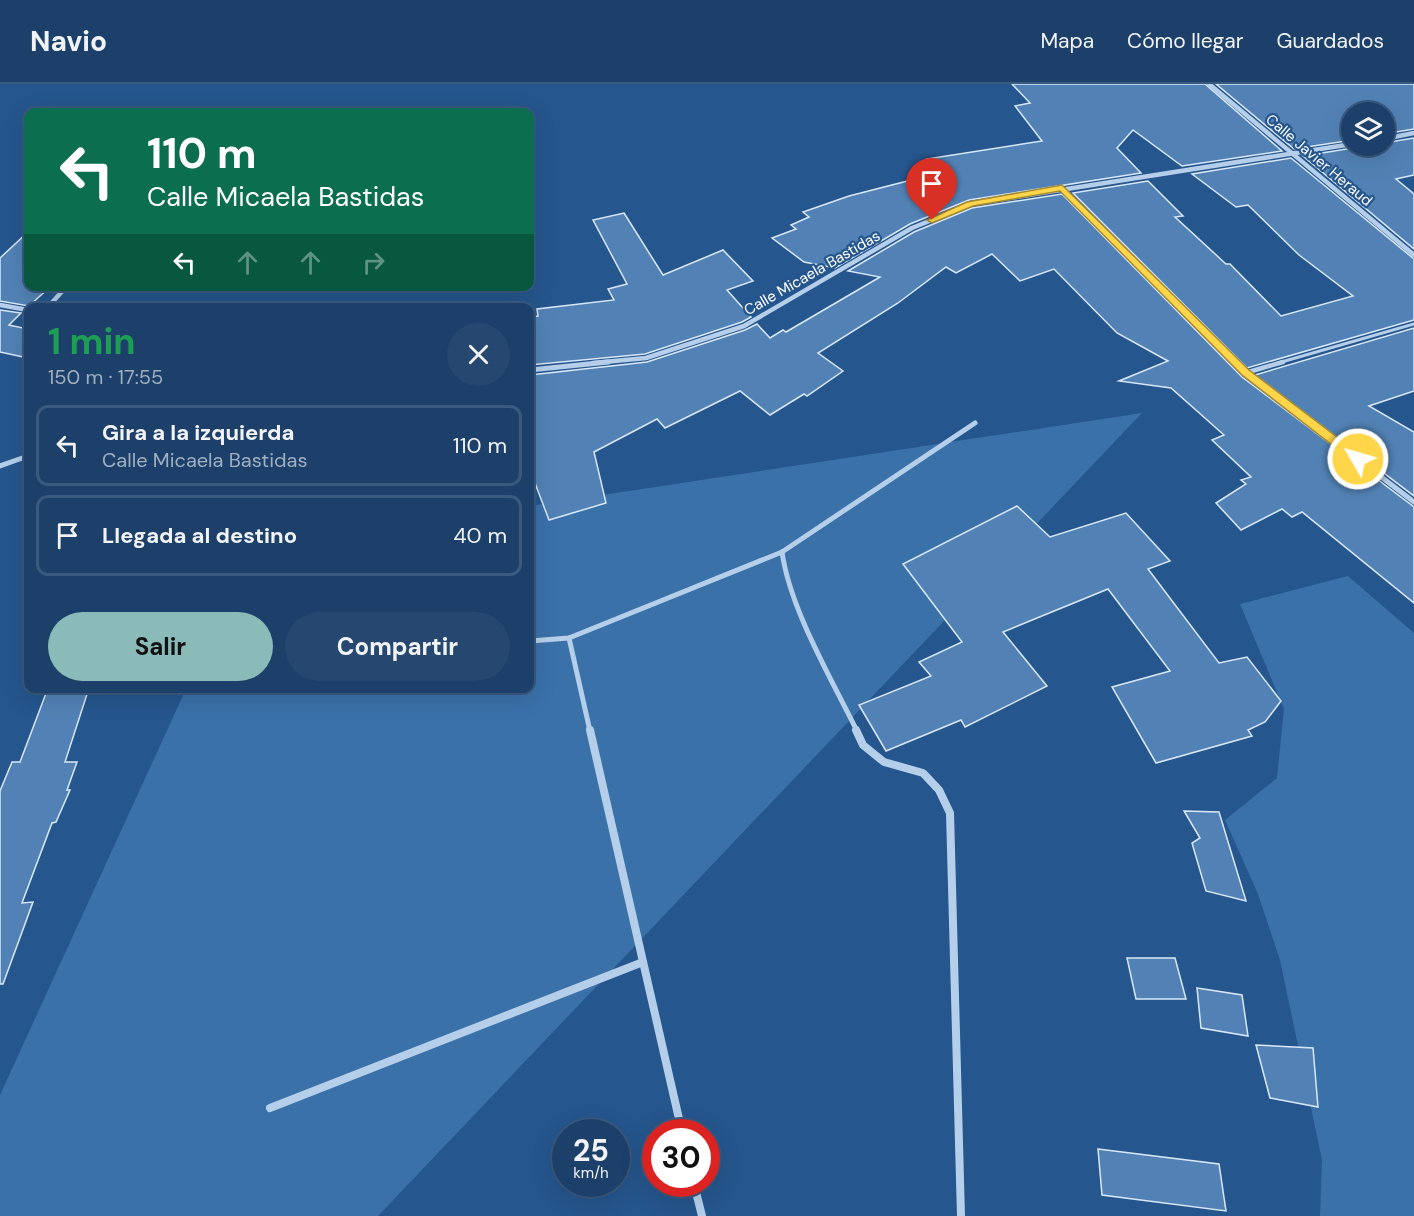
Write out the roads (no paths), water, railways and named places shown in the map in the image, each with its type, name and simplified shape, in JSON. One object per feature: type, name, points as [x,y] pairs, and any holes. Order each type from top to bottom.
[{"type":"street","name":"Calle Javier Heraud","points":[[1209,84],[1414,255]]},
{"type":"street","points":[[1395,137],[1414,133]]},
{"type":"street","name":"Calle Micaela Bastidas","points":[[534,370],[646,358],[744,326],[912,228],[970,204],[1341,146]]},
{"type":"street","points":[[1062,188],[1245,372],[1414,502]]},
{"type":"street","points":[[52,303],[62,291]]},
{"type":"street","points":[[0,305],[24,309]]},
{"type":"street","points":[[534,641],[569,638],[782,552],[975,423]]},
{"type":"street","points":[[0,466],[24,457]]},
{"type":"street","points":[[782,552],[785,573],[793,597],[863,745],[884,762],[923,773],[939,790],[950,813],[961,1216]]},
{"type":"street","points":[[569,638],[679,1119]]},
{"type":"street","points":[[270,1108],[643,962]]},
{"type":"street","points":[[697,1197],[702,1216]]},
{"type":"lane","points":[[1245,372],[1414,324]]}]
